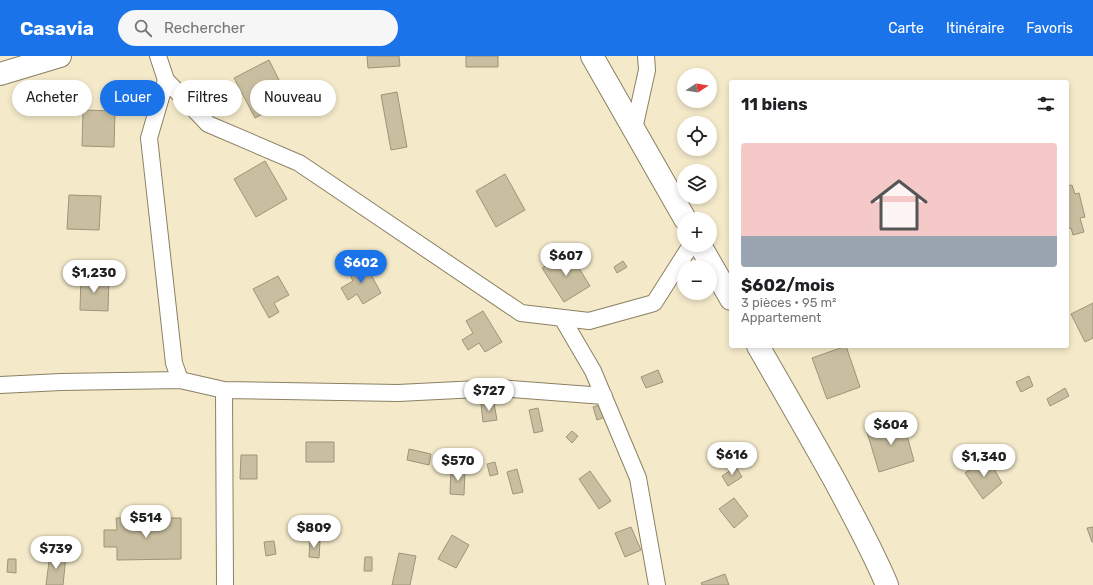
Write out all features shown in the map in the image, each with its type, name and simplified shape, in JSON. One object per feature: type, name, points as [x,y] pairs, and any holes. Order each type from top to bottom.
[{"type":"main road","points":[[0,74],[19,62],[60,56]]},
{"type":"main road","points":[[592,56],[681,212]]},
{"type":"main road","points":[[704,252],[729,296]]},
{"type":"main road","points":[[759,348],[855,519],[878,565],[886,585]]},
{"type":"street","points":[[158,56],[166,80],[208,124],[299,163],[521,313],[589,321],[654,303],[687,252]]},
{"type":"street","points":[[634,129],[646,70],[646,56]]},
{"type":"street","points":[[166,80],[149,138],[174,363],[180,380]]},
{"type":"street","points":[[562,318],[593,371],[638,478],[657,585]]},
{"type":"street","points":[[0,386],[60,382],[180,380],[224,390],[398,393],[498,388],[604,396]]},
{"type":"street","points":[[224,390],[225,585]]},
{"type":"building","points":[[367,56],[399,56],[400,66],[368,68]]},
{"type":"building","points":[[466,56],[498,56],[498,67],[466,67]]},
{"type":"building","points":[[269,60],[279,80],[250,80],[250,108],[242,93],[242,80],[235,80],[234,78]]},
{"type":"building","points":[[397,92],[407,147],[391,150],[381,95]]},
{"type":"building","points":[[92,110],[100,111],[100,116],[115,116],[114,147],[82,146],[83,116],[92,116]]},
{"type":"building","points":[[265,161],[287,199],[256,217],[234,179]]},
{"type":"building","points":[[505,174],[525,210],[496,227],[476,191]]},
{"type":"building","points":[[1072,185],[1075,194],[1079,193],[1085,217],[1080,218],[1084,232],[1073,235],[1071,228],[1069,228],[1069,186]]},
{"type":"building","points":[[69,195],[101,196],[99,230],[67,229]]},
{"type":"building","points":[[569,252],[590,286],[564,302],[542,268]]},
{"type":"building","points":[[363,260],[381,293],[363,304],[357,294],[348,300],[341,288],[353,281],[347,269]]},
{"type":"building","points":[[623,261],[627,267],[617,273],[614,267]]},
{"type":"building","points":[[81,276],[109,277],[108,311],[80,310]]},
{"type":"building","points":[[278,276],[289,295],[274,303],[279,312],[269,318],[253,289]]},
{"type":"building","points":[[1093,303],[1093,338],[1085,342],[1071,314]]},
{"type":"building","points":[[483,311],[502,342],[485,352],[479,343],[468,350],[462,340],[473,333],[466,321]]},
{"type":"building","points":[[840,348],[847,348],[860,387],[827,399],[812,358]]},
{"type":"building","points":[[658,370],[663,382],[646,388],[641,377]]},
{"type":"building","points":[[1029,376],[1033,386],[1021,392],[1016,382]]},
{"type":"building","points":[[1065,388],[1069,396],[1050,406],[1047,399]]},
{"type":"building","points":[[494,403],[497,420],[483,422],[481,404]]},
{"type":"building","points":[[603,404],[608,416],[597,420],[593,407]]},
{"type":"building","points":[[538,408],[543,431],[534,433],[529,410]]},
{"type":"building","points":[[903,421],[914,461],[879,472],[867,432]]},
{"type":"building","points":[[572,431],[578,436],[572,443],[566,437]]},
{"type":"building","points":[[306,442],[334,442],[334,462],[306,462]]},
{"type":"building","points":[[409,449],[431,454],[429,465],[407,460]]},
{"type":"building","points":[[241,455],[257,455],[257,479],[240,479]]},
{"type":"building","points":[[987,457],[1002,483],[983,499],[965,473]]},
{"type":"building","points":[[495,462],[498,474],[490,476],[487,464]]},
{"type":"building","points":[[736,467],[742,477],[728,486],[722,476]]},
{"type":"building","points":[[451,469],[465,470],[464,495],[450,494]]},
{"type":"building","points":[[517,469],[523,492],[513,494],[507,472]]},
{"type":"building","points":[[590,471],[611,501],[599,509],[579,479]]},
{"type":"building","points":[[734,498],[748,516],[734,528],[719,509]]},
{"type":"building","points":[[116,518],[181,518],[181,559],[117,560],[117,547],[104,547],[104,530],[117,530]]},
{"type":"building","points":[[631,527],[641,550],[625,557],[615,533]]},
{"type":"building","points":[[1093,527],[1093,542],[1092,542],[1087,528]]},
{"type":"building","points":[[452,535],[469,545],[456,568],[438,559]]},
{"type":"building","points":[[310,540],[320,541],[319,558],[309,557]]},
{"type":"building","points":[[274,541],[276,554],[266,556],[264,542]]},
{"type":"building","points":[[399,553],[416,556],[410,585],[392,585]]},
{"type":"building","points":[[50,554],[66,556],[63,585],[46,585]]},
{"type":"building","points":[[365,557],[372,557],[372,571],[364,571]]},
{"type":"building","points":[[8,559],[16,559],[16,573],[7,572]]},
{"type":"building","points":[[725,574],[729,585],[702,585],[701,583]]}]
